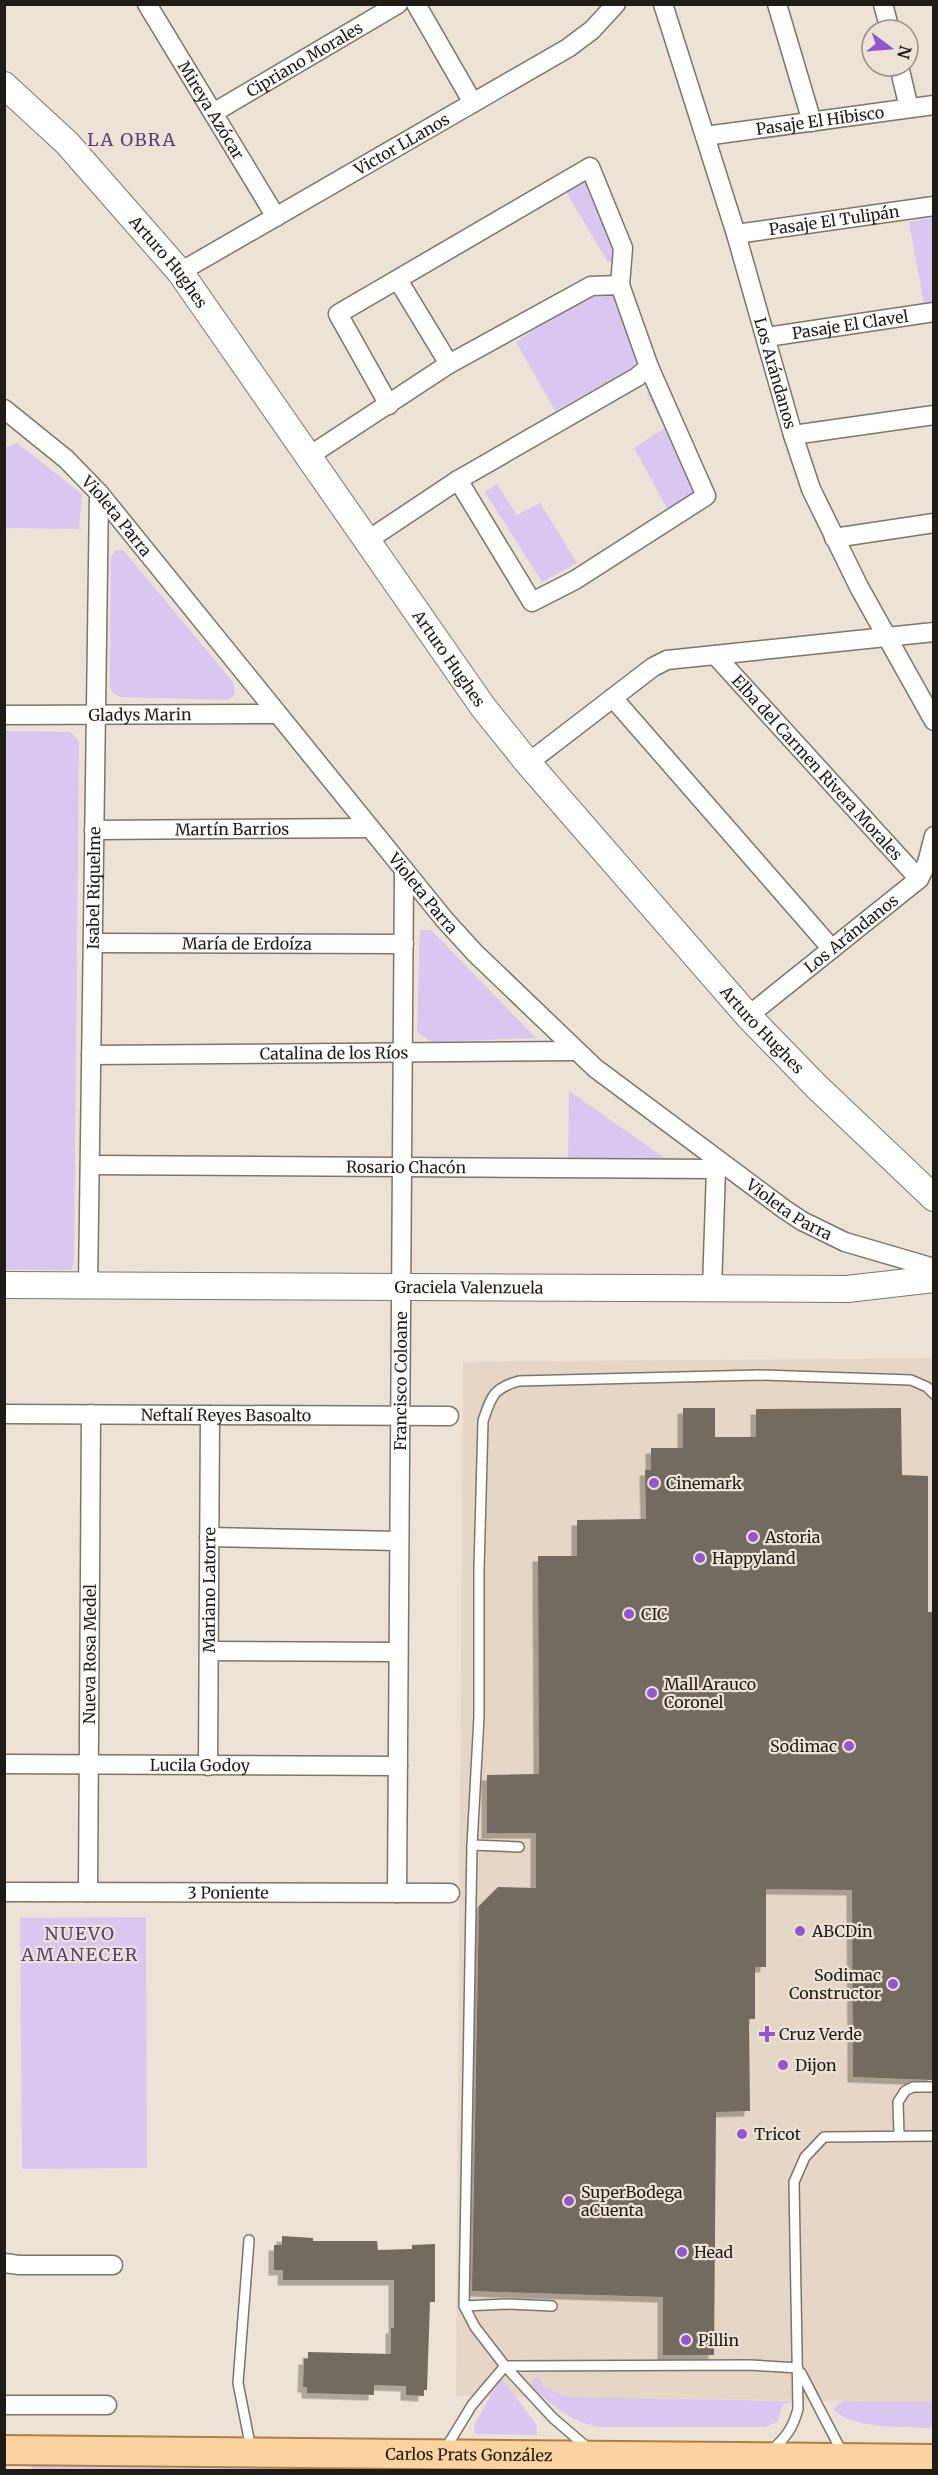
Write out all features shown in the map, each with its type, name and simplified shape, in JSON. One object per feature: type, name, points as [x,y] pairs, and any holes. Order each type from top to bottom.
[{"type":"main road","name":"Carlos Prats González","points":[[4,2450],[933,2459]]},
{"type":"street","name":"Mireya Azócar","points":[[147,4],[276,217]]},
{"type":"street","name":"Cipriano Morales","points":[[213,113],[398,4]]},
{"type":"street","points":[[416,4],[473,103]]},
{"type":"street","name":"Victor LLanos","points":[[180,272],[568,48],[592,30],[616,4]]},
{"type":"street","name":"Los Arándanos","points":[[663,4],[736,234],[793,435],[811,489],[887,639],[933,721]]},
{"type":"street","points":[[777,4],[812,122]]},
{"type":"street","points":[[902,78],[909,108]]},
{"type":"street","name":"Arturo Hughes","points":[[4,85],[42,118],[82,159],[180,272],[483,707],[528,763],[748,1016],[933,1198]]},
{"type":"street","name":"Pasaje El Hibisco","points":[[705,136],[933,105]]},
{"type":"street","points":[[389,405],[338,314],[590,167],[623,248],[620,285],[649,367],[706,496],[574,580],[532,602],[458,480]]},
{"type":"street","name":"Pasaje El Tulipán","points":[[736,234],[933,206]]},
{"type":"street","points":[[398,280],[448,364]]},
{"type":"street","points":[[309,456],[448,364],[591,286],[620,285]]},
{"type":"street","name":"Pasaje El Clavel","points":[[766,337],[933,312]]},
{"type":"street","points":[[368,540],[458,480],[637,377],[649,367]]},
{"type":"street","name":"Violeta Parra","points":[[4,409],[66,459],[99,493],[404,871],[475,953],[576,1051],[718,1166],[784,1209],[825,1233],[865,1249],[933,1268]]},
{"type":"street","points":[[793,435],[933,415]]},
{"type":"street","name":"Isabel Riquelme","points":[[88,1286],[99,493]]},
{"type":"street","points":[[834,538],[933,523]]},
{"type":"street","points":[[528,763],[660,663],[674,658],[887,639],[933,632]]},
{"type":"street","name":"Elba del Carmen Rivera Morales","points":[[715,655],[918,879]]},
{"type":"street","points":[[613,698],[831,949]]},
{"type":"street","name":"Gladys Marin","points":[[4,715],[277,714]]},
{"type":"street","name":"Martín Barrios","points":[[94,830],[370,828]]},
{"type":"street","name":"Los Arándanos","points":[[748,1016],[918,879],[927,863],[933,836]]},
{"type":"street","name":"Francisco Coloane","points":[[397,1893],[404,871]]},
{"type":"street","name":"María de Erdoíza","points":[[93,943],[404,944]]},
{"type":"street","name":"Catalina de los Ríos","points":[[91,1055],[576,1051]]},
{"type":"street","name":"Rosario Chacón","points":[[90,1165],[718,1166]]},
{"type":"street","points":[[712,1289],[718,1166]]},
{"type":"street","name":"Graciela Valenzuela","points":[[4,1285],[848,1289],[933,1279]]},
{"type":"street","name":"Neftalí Reyes Basoalto","points":[[4,1414],[449,1416]]},
{"type":"street","name":"Nueva Rosa Medel","points":[[88,1892],[91,1414]]},
{"type":"street","name":"Mariano Latorre","points":[[208,1766],[210,1415]]},
{"type":"street","points":[[209,1537],[399,1540]]},
{"type":"street","points":[[209,1651],[398,1652]]},
{"type":"street","name":"Lucila Godoy","points":[[4,1764],[398,1766]]},
{"type":"street","name":"3 Poniente","points":[[4,1892],[450,1893]]},
{"type":"street","points":[[4,2263],[113,2265]]},
{"type":"street","points":[[4,2405],[107,2406]]},
{"type":"lane","points":[[596,2454],[553,2418],[505,2366],[475,2327],[464,2306],[472,1845],[479,1717],[479,1569],[483,1421],[490,1399],[502,1386],[519,1381],[759,1376],[911,1380],[927,1387],[933,1394]]},
{"type":"lane","points":[[472,1845],[519,1847]]},
{"type":"lane","points":[[899,2135],[898,2102],[905,2091],[913,2087],[933,2087]]},
{"type":"lane","points":[[765,2456],[788,2436],[795,2423],[799,2396],[794,2182],[805,2157],[824,2137],[933,2136]]},
{"type":"lane","points":[[249,2240],[238,2383],[252,2452]]},
{"type":"lane","points":[[464,2306],[506,2304],[552,2306]]},
{"type":"lane","points":[[443,2454],[472,2405],[505,2366],[750,2365],[798,2368]]},
{"type":"lane","points":[[798,2368],[844,2457]]},
{"type":"shaded area","points":[[597,166],[618,262],[608,262],[562,185]]},
{"type":"shaded area","points":[[933,218],[933,303],[924,304],[909,222]]},
{"type":"shaded area","points":[[612,289],[641,358],[632,368],[555,411],[516,342],[592,290]]},
{"type":"shaded area","points":[[660,378],[701,492],[668,510],[634,448],[665,428],[647,394]]},
{"type":"shaded area","points":[[17,443],[82,494],[79,529],[5,528],[5,448]]},
{"type":"shaded area","points":[[497,484],[517,515],[540,503],[577,563],[542,582],[485,492]]},
{"type":"shaded area","points":[[123,550],[233,682],[235,692],[233,697],[226,700],[121,697],[114,694],[110,688],[111,557],[115,551]]},
{"type":"shaded area","points":[[4,731],[70,732],[79,741],[74,1262],[71,1270],[8,1270],[5,1268]]},
{"type":"shaded area","points":[[420,930],[431,930],[536,1038],[432,1042],[417,1032]]},
{"type":"shaded area","points":[[569,1091],[669,1161],[568,1158]]},
{"type":"shaded area","points":[[933,1358],[933,2402],[456,2396],[463,1362]]},
{"type":"shaded area","points":[[146,1917],[147,2168],[22,2169],[20,1918]]},
{"type":"shaded area","points":[[501,2377],[536,2424],[537,2435],[475,2434],[474,2426]]},
{"type":"shaded area","points":[[536,2377],[539,2377],[543,2387],[566,2397],[797,2401],[783,2404],[777,2422],[765,2427],[600,2427],[571,2417],[545,2399],[531,2384]]},
{"type":"shaded area","points":[[843,2401],[933,2402],[933,2424],[931,2428],[893,2427],[853,2421],[833,2409]]},
{"type":"shaded area","points":[[32,2466],[515,2470],[32,2470]]},
{"type":"building","points":[[683,1408],[715,1408],[715,1437],[756,1437],[756,1409],[901,1408],[902,1475],[928,1476],[928,1612],[933,1612],[933,2080],[853,2077],[852,1890],[766,1889],[766,1967],[755,1967],[755,2019],[749,2019],[750,2111],[716,2112],[714,2355],[663,2355],[663,2297],[472,2291],[479,1906],[498,1887],[536,1888],[536,1833],[487,1833],[487,1775],[539,1774],[538,1556],[577,1556],[577,1520],[646,1519],[645,1470],[651,1470],[651,1448],[683,1448]]},
{"type":"building","points":[[282,2236],[313,2238],[313,2241],[377,2241],[378,2250],[412,2249],[412,2245],[435,2244],[435,2302],[430,2302],[427,2390],[424,2390],[424,2396],[406,2395],[406,2386],[374,2385],[374,2395],[307,2393],[307,2387],[303,2387],[304,2359],[308,2359],[308,2352],[391,2354],[391,2328],[394,2328],[394,2280],[283,2280],[283,2270],[274,2270],[274,2245],[282,2245]]},
{"type":"place","name":"Cinemark","points":[[654,1483]]},
{"type":"place","name":"Astoria","points":[[753,1537]]},
{"type":"place","name":"Happyland","points":[[700,1558]]},
{"type":"place","name":"CIC","points":[[629,1614]]},
{"type":"place","name":"Mall Arauco Coronel","points":[[652,1693]]},
{"type":"place","name":"Sodimac","points":[[849,1746]]},
{"type":"place","name":"ABCDin","points":[[800,1931]]},
{"type":"place","name":"Sodimac Constructor","points":[[893,1984]]},
{"type":"place","name":"Cruz Verde","points":[[767,2034]]},
{"type":"place","name":"Dijon","points":[[783,2065]]},
{"type":"place","name":"Tricot","points":[[742,2134]]},
{"type":"place","name":"SuperBodega aCuenta","points":[[569,2201]]},
{"type":"place","name":"Head","points":[[682,2252]]},
{"type":"place","name":"Pillin","points":[[686,2340]]},
{"type":"district","name":"LA OBRA","points":[[132,139]]},
{"type":"district","name":"NUEVO AMANECER","points":[[80,1943]]}]
